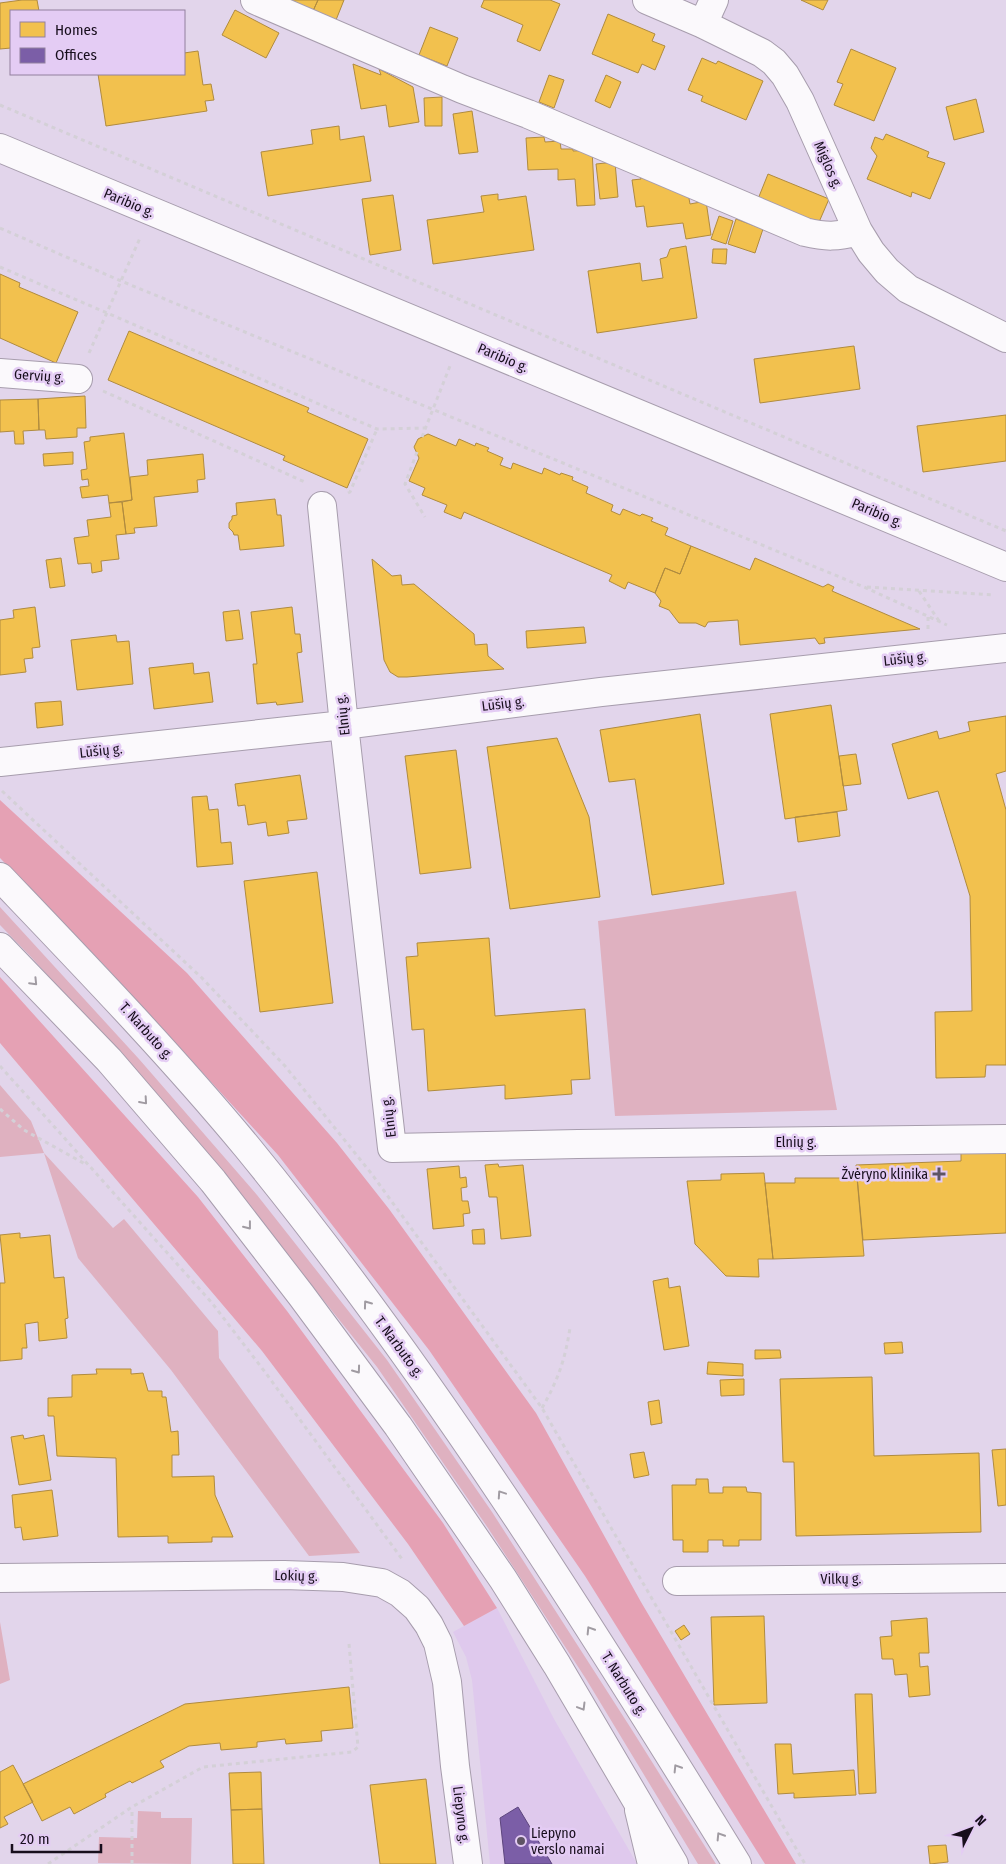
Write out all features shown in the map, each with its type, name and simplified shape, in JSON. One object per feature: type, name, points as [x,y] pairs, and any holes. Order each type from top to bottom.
[{"type":"street","points":[[255,0],[462,89],[528,114],[805,232],[828,237],[858,231]]},
{"type":"street","name":"Miglos g.","points":[[647,0],[709,12],[774,62],[785,74],[800,101],[858,231],[871,252],[908,289],[1006,338]]},
{"type":"street","name":"Paribio g.","points":[[0,148],[1006,567]]},
{"type":"street","name":"Gervių g.","points":[[0,373],[78,379]]},
{"type":"street","name":"Elnių g.","points":[[322,506],[344,725],[392,1148],[1006,1139]]},
{"type":"street","name":"Lūšių g.","points":[[0,762],[344,725],[601,692],[1006,648]]},
{"type":"street","name":"T. Narbuto g.","points":[[0,877],[144,1028],[247,1147],[343,1271],[441,1405],[540,1552],[737,1864]]},
{"type":"street","points":[[0,947],[109,1060],[213,1181],[301,1295],[398,1426],[503,1579],[557,1665],[674,1864]]},
{"type":"street","name":"Lokių g.","points":[[0,1578],[284,1575],[343,1577],[382,1583],[400,1593],[417,1608],[429,1625],[438,1643],[447,1682],[455,1766]]},
{"type":"street","name":"Vilkų g.","points":[[677,1581],[1006,1578]]},
{"type":"street","name":"Liepyno g.","points":[[455,1766],[468,1864]]},
{"type":"street","points":[[636,1799],[652,1864]]},
{"type":"path","points":[[0,105],[1006,531]]},
{"type":"path","points":[[152,212],[78,379],[309,484],[322,506],[350,492],[377,428]]},
{"type":"path","points":[[0,228],[120,281],[864,587],[953,628]]},
{"type":"path","points":[[0,267],[377,428],[425,428]]},
{"type":"path","points":[[422,437],[461,340]]},
{"type":"path","points":[[417,452],[405,484],[425,517]]},
{"type":"path","points":[[864,587],[996,595]]},
{"type":"path","points":[[918,591],[940,622]]},
{"type":"path","points":[[0,789],[202,978],[285,1066],[371,1173],[542,1408],[805,1864]]},
{"type":"path","points":[[0,1066],[212,1304],[265,1372],[404,1563]]},
{"type":"path","points":[[0,1109],[24,1130],[90,1166]]},
{"type":"path","points":[[542,1408],[555,1386],[565,1360],[570,1328]]},
{"type":"path","points":[[49,1864],[132,1807],[203,1767],[352,1752],[358,1746],[350,1644]]},
{"type":"path","points":[[132,1807],[132,1864]]},
{"type":"shaded area","points":[[0,800],[187,973],[337,1143],[389,1209],[536,1413],[641,1602],[796,1864],[765,1864],[585,1576],[429,1350],[278,1155],[106,967],[0,858]]},
{"type":"shaded area","points":[[796,891],[837,1110],[615,1116],[598,921]]},
{"type":"shaded area","points":[[0,907],[139,1059],[257,1195],[387,1360],[492,1512],[716,1864],[698,1864],[586,1679],[488,1528],[377,1367],[204,1151],[33,959],[0,925]]},
{"type":"shaded area","points":[[0,977],[198,1197],[287,1311],[443,1523],[497,1608],[464,1626],[408,1544],[262,1351],[0,1043]]},
{"type":"shaded area","points":[[0,1085],[31,1121],[44,1153],[0,1157]]},
{"type":"shaded area","points":[[44,1153],[113,1228],[124,1219],[218,1331],[219,1358],[360,1553],[309,1556],[171,1370],[78,1258]]},
{"type":"shaded area","points":[[497,1608],[554,1719],[637,1864],[490,1864],[472,1680],[466,1657],[453,1632]]},
{"type":"shaded area","points":[[0,1622],[10,1680],[0,1684]]},
{"type":"shaded area","points":[[138,1811],[161,1812],[161,1818],[192,1818],[191,1864],[98,1863],[99,1837],[137,1838]]},
{"type":"building: Homes","points":[[37,0],[39,10],[10,10],[10,48],[0,49],[0,3]]},
{"type":"building: Homes","points":[[287,0],[318,0],[313,11]]},
{"type":"building: Homes","points":[[318,0],[344,0],[336,20],[313,11]]},
{"type":"building: Homes","points":[[484,0],[550,0],[560,4],[540,51],[517,41],[523,25],[481,7]]},
{"type":"building: Homes","points":[[801,0],[828,0],[823,10]]},
{"type":"building: Homes","points":[[235,10],[279,33],[266,58],[222,35]]},
{"type":"building: Homes","points":[[608,14],[655,34],[652,41],[665,46],[655,70],[642,64],[638,73],[592,54]]},
{"type":"building: Homes","points":[[430,27],[458,38],[447,66],[419,55]]},
{"type":"building: Homes","points":[[851,49],[896,68],[874,121],[834,105],[843,84],[837,82]]},
{"type":"building: Homes","points":[[198,51],[203,85],[211,84],[214,100],[205,101],[207,111],[106,126],[98,75],[185,75],[185,53]]},
{"type":"building: Homes","points":[[702,58],[716,64],[718,61],[763,81],[746,120],[701,101],[703,96],[688,90]]},
{"type":"building: Homes","points":[[353,64],[381,75],[379,69],[413,87],[419,122],[389,127],[386,105],[361,109]]},
{"type":"building: Homes","points":[[549,75],[564,80],[554,108],[539,102]]},
{"type":"building: Homes","points":[[606,75],[621,82],[610,108],[595,101]]},
{"type":"building: Homes","points":[[442,97],[442,126],[425,126],[424,98]]},
{"type":"building: Homes","points":[[976,99],[984,132],[954,140],[946,107]]},
{"type":"building: Homes","points":[[472,111],[478,152],[459,154],[453,114]]},
{"type":"building: Homes","points":[[339,126],[340,140],[364,136],[371,181],[268,196],[261,152],[313,144],[311,130]]},
{"type":"building: Homes","points":[[886,134],[929,152],[927,157],[945,163],[930,199],[912,192],[911,197],[867,179],[877,156],[871,148],[875,137],[883,140]]},
{"type":"building: Homes","points":[[544,137],[545,142],[560,141],[561,149],[573,149],[573,151],[592,150],[595,205],[577,206],[575,179],[558,180],[558,169],[528,170],[526,138]]},
{"type":"building: Homes","points":[[615,162],[618,197],[600,199],[596,164]]},
{"type":"building: Homes","points":[[640,174],[688,193],[690,204],[706,201],[711,235],[686,239],[683,223],[647,227],[644,206],[636,207],[632,180],[641,179]]},
{"type":"building: Homes","points":[[768,174],[829,199],[816,229],[756,204]]},
{"type":"building: Homes","points":[[498,194],[498,200],[526,196],[534,250],[433,264],[427,220],[484,212],[481,196]]},
{"type":"building: Homes","points":[[393,195],[401,250],[370,255],[362,199]]},
{"type":"building: Homes","points":[[719,216],[733,221],[726,244],[711,239]]},
{"type":"building: Homes","points":[[736,219],[763,229],[755,253],[728,244]]},
{"type":"building: Homes","points":[[686,246],[697,318],[597,333],[588,271],[640,263],[642,281],[663,278],[660,259],[667,257],[670,249]]},
{"type":"building: Homes","points":[[713,249],[727,249],[726,264],[712,263]]},
{"type":"building: Homes","points":[[0,274],[20,283],[19,287],[78,312],[56,363],[0,338]]},
{"type":"building: Homes","points":[[129,331],[309,408],[307,412],[368,439],[347,488],[283,460],[285,456],[108,380]]},
{"type":"building: Homes","points":[[854,346],[860,389],[760,403],[754,359]]},
{"type":"building: Homes","points":[[85,396],[86,428],[77,428],[77,437],[46,439],[45,430],[39,430],[38,399]]},
{"type":"building: Homes","points":[[38,399],[39,430],[23,431],[24,444],[15,444],[14,431],[0,432],[0,400]]},
{"type":"building: Homes","points":[[1006,415],[1006,461],[923,472],[917,426]]},
{"type":"building: Homes","points":[[124,433],[132,500],[109,503],[108,495],[82,498],[80,487],[89,486],[88,479],[82,480],[81,470],[87,469],[84,442],[90,441],[90,437]]},
{"type":"building: Homes","points":[[428,434],[456,446],[459,439],[475,446],[476,443],[489,448],[487,451],[503,458],[500,465],[511,469],[513,463],[542,474],[544,468],[560,475],[561,473],[573,477],[572,480],[588,487],[586,493],[613,505],[611,511],[620,515],[623,509],[640,516],[642,514],[653,518],[651,521],[668,528],[665,535],[691,546],[680,574],[665,568],[655,593],[628,582],[625,589],[609,581],[612,575],[464,512],[461,519],[444,512],[447,505],[422,495],[425,488],[409,481],[419,458],[414,447],[418,439]]},
{"type":"building: Homes","points":[[73,452],[73,464],[44,466],[43,454]]},
{"type":"building: Homes","points":[[203,454],[205,479],[197,480],[198,492],[154,497],[157,526],[134,528],[135,533],[126,534],[122,502],[132,500],[130,477],[148,475],[147,460]]},
{"type":"building: Homes","points":[[275,499],[277,515],[281,515],[284,546],[240,550],[238,535],[234,535],[229,528],[232,516],[237,515],[236,503]]},
{"type":"building: Homes","points":[[122,502],[126,534],[116,535],[119,559],[101,561],[102,571],[92,573],[91,563],[78,564],[74,538],[89,536],[87,520],[111,517],[109,503]]},
{"type":"building: Homes","points":[[691,546],[750,570],[755,558],[823,587],[828,584],[834,587],[832,591],[920,629],[824,638],[825,643],[819,644],[815,638],[740,645],[738,620],[708,622],[705,627],[696,623],[679,623],[669,610],[659,606],[661,601],[655,593],[665,568],[680,574]]},
{"type":"building: Homes","points":[[61,558],[65,586],[50,588],[46,560]]},
{"type":"building: Homes","points":[[372,559],[392,576],[401,575],[402,585],[414,584],[474,634],[475,645],[487,644],[488,656],[504,669],[407,677],[398,677],[390,672],[384,660]]},
{"type":"building: Homes","points":[[35,607],[40,647],[32,648],[33,658],[24,659],[26,672],[0,675],[0,620],[14,618],[13,610]]},
{"type":"building: Homes","points":[[292,607],[295,634],[300,634],[302,652],[297,653],[303,702],[277,705],[276,702],[257,704],[253,664],[257,664],[251,612]]},
{"type":"building: Homes","points":[[239,610],[243,639],[226,641],[223,612]]},
{"type":"building: Homes","points":[[584,627],[586,643],[527,648],[526,631]]},
{"type":"building: Homes","points":[[116,635],[117,642],[129,641],[133,684],[77,690],[71,640]]},
{"type":"building: Homes","points":[[193,663],[194,674],[209,672],[213,702],[154,709],[149,668]]},
{"type":"building: Homes","points":[[61,701],[63,725],[37,728],[35,703]]},
{"type":"building: Homes","points":[[831,705],[847,810],[785,819],[770,714]]},
{"type":"building: Homes","points":[[700,714],[724,884],[652,895],[635,779],[609,782],[600,730]]},
{"type":"building: Homes","points":[[1006,716],[1006,771],[996,774],[1006,810],[1006,1065],[986,1065],[985,1077],[936,1078],[935,1012],[972,1011],[970,896],[938,791],[908,799],[892,744],[937,731],[939,739],[970,731],[968,722]]},
{"type":"building: Homes","points":[[557,738],[589,817],[600,897],[510,909],[487,747]]},
{"type":"building: Homes","points":[[456,750],[471,868],[420,874],[405,756]]},
{"type":"building: Homes","points":[[856,754],[861,784],[843,786],[839,756]]},
{"type":"building: Homes","points":[[300,775],[307,819],[287,821],[289,833],[268,836],[266,822],[248,825],[245,805],[238,806],[235,784]]},
{"type":"building: Homes","points":[[207,796],[209,810],[218,809],[221,843],[231,842],[233,864],[197,867],[192,797]]},
{"type":"building: Homes","points":[[837,812],[840,836],[798,842],[795,817]]},
{"type":"building: Homes","points":[[317,872],[333,1003],[260,1012],[244,881]]},
{"type":"building: Homes","points":[[489,938],[495,1016],[585,1009],[590,1079],[571,1080],[572,1094],[505,1099],[505,1085],[428,1091],[424,1029],[412,1030],[406,957],[418,956],[417,943]]},
{"type":"building: Homes","points":[[1006,1151],[1006,1233],[863,1240],[856,1165],[961,1161],[961,1153]]},
{"type":"building: Homes","points":[[498,1164],[499,1167],[523,1165],[531,1236],[501,1239],[497,1197],[489,1197],[485,1165]]},
{"type":"building: Homes","points":[[459,1166],[460,1178],[466,1177],[467,1187],[461,1188],[462,1201],[468,1201],[470,1213],[463,1214],[464,1226],[433,1229],[427,1169]]},
{"type":"building: Homes","points":[[764,1173],[773,1259],[758,1259],[759,1277],[726,1276],[695,1244],[687,1181],[721,1180],[721,1174]]},
{"type":"building: Homes","points":[[795,1178],[857,1178],[864,1256],[773,1259],[765,1183],[795,1183]]},
{"type":"building: Homes","points":[[484,1229],[485,1244],[473,1244],[472,1230]]},
{"type":"building: Homes","points":[[20,1233],[20,1238],[50,1235],[54,1278],[64,1277],[68,1318],[65,1319],[67,1338],[39,1341],[38,1322],[25,1324],[27,1348],[22,1348],[22,1359],[0,1361],[0,1283],[5,1283],[0,1235]]},
{"type":"building: Homes","points":[[668,1278],[669,1288],[680,1286],[689,1346],[664,1350],[653,1281]]},
{"type":"building: Homes","points":[[902,1342],[903,1353],[885,1354],[884,1343]]},
{"type":"building: Homes","points":[[755,1350],[780,1350],[781,1358],[755,1359]]},
{"type":"building: Homes","points":[[708,1362],[743,1364],[743,1376],[707,1374]]},
{"type":"building: Homes","points":[[96,1369],[131,1369],[131,1374],[143,1373],[148,1391],[162,1391],[162,1397],[166,1397],[171,1432],[178,1431],[179,1455],[172,1455],[172,1477],[214,1476],[215,1495],[233,1537],[212,1537],[212,1542],[168,1543],[168,1536],[118,1537],[116,1458],[57,1456],[54,1416],[48,1416],[48,1398],[72,1397],[72,1375],[97,1374]]},
{"type":"building: Homes","points":[[872,1377],[874,1456],[979,1453],[981,1532],[796,1536],[794,1462],[783,1462],[780,1379]]},
{"type":"building: Homes","points":[[744,1379],[744,1395],[721,1396],[720,1380]]},
{"type":"building: Homes","points":[[659,1400],[662,1423],[651,1425],[648,1402]]},
{"type":"building: Homes","points":[[23,1435],[24,1439],[44,1435],[51,1480],[19,1485],[11,1437]]},
{"type":"building: Homes","points":[[1006,1449],[1006,1505],[998,1506],[992,1450]]},
{"type":"building: Homes","points":[[644,1452],[649,1475],[634,1478],[630,1454]]},
{"type":"building: Homes","points":[[696,1479],[708,1479],[709,1493],[723,1493],[723,1487],[746,1487],[747,1492],[761,1493],[761,1540],[739,1540],[739,1546],[723,1546],[723,1540],[708,1540],[708,1552],[683,1552],[683,1540],[673,1540],[672,1485],[696,1485]]},
{"type":"building: Homes","points":[[52,1490],[58,1536],[23,1540],[21,1527],[15,1528],[12,1495]]},
{"type":"building: Homes","points":[[764,1616],[767,1703],[714,1705],[711,1617]]},
{"type":"building: Homes","points":[[927,1618],[929,1653],[919,1653],[920,1667],[928,1666],[930,1695],[909,1697],[907,1674],[895,1675],[893,1659],[882,1659],[880,1637],[892,1636],[891,1621]]},
{"type":"building: Homes","points":[[684,1625],[690,1634],[681,1640],[675,1631]]},
{"type":"building: Homes","points":[[349,1687],[353,1728],[321,1731],[322,1741],[286,1744],[285,1739],[257,1742],[257,1747],[221,1750],[220,1743],[189,1746],[160,1761],[164,1767],[105,1794],[106,1797],[74,1814],[70,1807],[42,1821],[23,1784],[185,1704]]},
{"type":"building: Homes","points":[[855,1694],[872,1694],[876,1793],[859,1794]]},
{"type":"building: Homes","points":[[775,1744],[791,1744],[793,1774],[854,1770],[856,1795],[794,1798],[794,1793],[778,1794]]},
{"type":"building: Homes","points":[[13,1765],[33,1802],[4,1817],[8,1824],[0,1828],[0,1772]]},
{"type":"building: Homes","points":[[261,1772],[262,1809],[231,1810],[229,1773]]},
{"type":"building: Homes","points":[[426,1779],[436,1864],[380,1864],[370,1785]]},
{"type":"building: Homes","points":[[262,1809],[264,1864],[233,1864],[231,1810]]},
{"type":"building: Homes","points":[[946,1845],[948,1862],[930,1864],[928,1846]]},
{"type":"building: Offices","name":"Liepyno verslo namai","points":[[518,1807],[552,1864],[505,1864],[500,1818]]},
{"type":"place","name":"Žvėryno klinika","points":[[939,1174]]},
{"type":"place","name":"Liepyno verslo namai","points":[[521,1841]]}]
